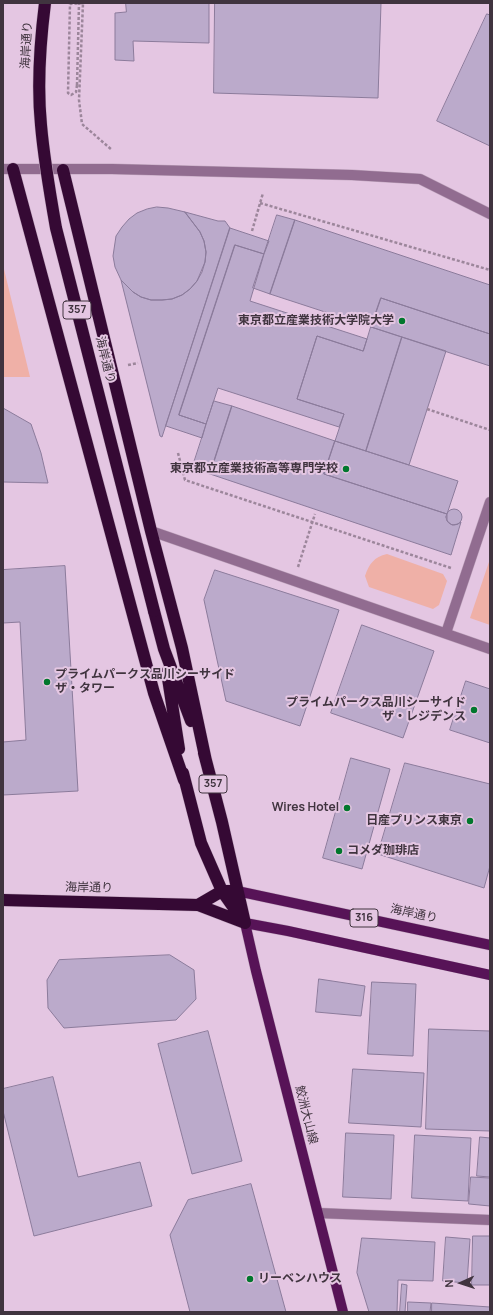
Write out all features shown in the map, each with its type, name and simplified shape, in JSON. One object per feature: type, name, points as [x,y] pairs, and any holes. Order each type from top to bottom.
[{"type":"highway","name":"海岸通り","points":[[44,3],[40,74],[41,124],[46,172],[56,228],[164,649],[206,761],[222,822],[244,923]]},
{"type":"highway","points":[[8,169],[154,693],[184,780]]},
{"type":"highway","points":[[63,170],[180,641],[206,761]]},
{"type":"highway","name":"海岸通り","points":[[164,649],[184,780],[201,843],[222,891],[244,923]]},
{"type":"highway","name":"海岸通り","points":[[222,891],[238,891]]},
{"type":"highway","points":[[198,905],[222,891]]},
{"type":"highway","name":"海岸通り","points":[[3,900],[198,905],[244,923]]},
{"type":"main road","name":"海岸通り","points":[[238,891],[490,945]]},
{"type":"main road","name":"海岸通り","points":[[244,923],[288,931],[490,975]]},
{"type":"main road","name":"鮫洲大山線","points":[[244,923],[343,1312]]},
{"type":"street","points":[[8,169],[352,175],[420,179],[490,214]]},
{"type":"street","points":[[446,633],[490,502]]},
{"type":"street","points":[[152,531],[490,649]]},
{"type":"street","points":[[318,1214],[490,1220]]},
{"type":"path","points":[[78,3],[77,85],[76,92],[71,95],[68,93],[70,4],[83,3],[79,100],[82,124],[112,150]]},
{"type":"path","points":[[252,231],[263,193]]},
{"type":"path","points":[[260,203],[490,270]]},
{"type":"path","points":[[427,409],[490,430]]},
{"type":"path","points":[[178,453],[185,480],[466,573]]},
{"type":"path","points":[[297,571],[315,514]]},
{"type":"shaded area","points":[[3,265],[30,377],[3,377]]},
{"type":"shaded area","points":[[387,554],[443,574],[447,581],[439,605],[433,609],[369,587],[365,576],[368,568],[375,559]]},
{"type":"shaded area","points":[[490,559],[490,625],[470,618]]},
{"type":"building","points":[[126,3],[209,3],[209,43],[133,41],[134,61],[115,60],[115,13],[126,12]]},
{"type":"building","points":[[215,3],[381,3],[378,98],[214,93]]},
{"type":"building","points":[[487,14],[490,15],[490,146],[437,121]]},
{"type":"building","points":[[157,207],[185,212],[200,232],[204,241],[206,252],[205,262],[197,281],[182,295],[172,299],[151,300],[141,297],[133,292],[121,280],[115,267],[113,256],[116,236],[129,219],[137,213]]},
{"type":"building","points":[[185,212],[218,221],[225,221],[230,228],[162,437],[160,436],[121,280],[133,292],[141,297],[151,300],[172,299],[182,295],[190,289],[202,272],[206,252],[204,241],[200,232]]},
{"type":"building","points":[[277,215],[295,220],[270,294],[253,288]]},
{"type":"building","points":[[295,220],[490,285],[490,334],[381,298],[371,327],[270,294]]},
{"type":"building","points":[[230,228],[269,241],[264,254],[235,245],[179,415],[206,424],[202,438],[166,426]]},
{"type":"building","points":[[235,245],[264,254],[250,301],[367,339],[363,351],[317,336],[297,399],[344,414],[339,427],[218,388],[206,424],[179,415]]},
{"type":"building","points":[[381,298],[490,334],[490,366],[371,327]]},
{"type":"building","points":[[371,327],[402,337],[366,451],[335,441],[344,414],[297,399],[317,336],[363,351]]},
{"type":"building","points":[[402,337],[446,351],[409,465],[366,451]]},
{"type":"building","points":[[214,401],[232,406],[210,474],[192,469]]},
{"type":"building","points":[[232,406],[335,441],[324,474],[447,514],[447,521],[452,525],[461,522],[451,555],[210,474]]},
{"type":"building","points":[[3,408],[31,424],[41,453],[48,483],[3,482]]},
{"type":"building","points":[[335,441],[458,481],[447,514],[324,474]]},
{"type":"building","points":[[451,509],[457,509],[462,514],[460,523],[457,525],[451,525],[446,520],[446,514]]},
{"type":"building","name":"プライムパークス品川シーサイド ザ・タワー","points":[[65,566],[78,791],[3,795],[3,742],[26,740],[20,622],[3,623],[3,570]]},
{"type":"building","points":[[215,570],[339,610],[300,726],[226,701],[204,600]]},
{"type":"building","points":[[362,625],[434,651],[403,738],[331,713]]},
{"type":"building","name":"プライムパークス品川シーサイド ザ・レジデンス","points":[[466,681],[490,689],[490,743],[450,730]]},
{"type":"building","points":[[351,758],[390,769],[362,869],[323,858]]},
{"type":"building","points":[[405,763],[490,784],[490,866],[484,888],[378,854]]},
{"type":"building","points":[[170,955],[194,970],[196,999],[176,1020],[64,1028],[48,1008],[47,980],[59,960]]},
{"type":"building","points":[[319,979],[365,986],[361,1016],[316,1012]]},
{"type":"building","points":[[372,982],[416,984],[413,1056],[368,1054]]},
{"type":"building","points":[[429,1029],[490,1031],[490,1131],[426,1129]]},
{"type":"building","points":[[208,1031],[242,1161],[192,1174],[158,1044]]},
{"type":"building","points":[[353,1069],[424,1073],[421,1127],[349,1123]]},
{"type":"building","points":[[53,1077],[78,1177],[140,1162],[152,1206],[34,1236],[3,1111],[3,1089]]},
{"type":"building","points":[[346,1133],[394,1135],[391,1199],[343,1197]]},
{"type":"building","points":[[415,1135],[471,1138],[468,1201],[412,1198]]},
{"type":"building","points":[[480,1137],[490,1138],[490,1177],[477,1176]]},
{"type":"building","points":[[471,1177],[490,1178],[490,1206],[469,1204]]},
{"type":"building","points":[[251,1184],[286,1312],[190,1312],[170,1235],[188,1200]]},
{"type":"building","points":[[473,1236],[490,1236],[490,1285],[472,1285]]},
{"type":"building","points":[[446,1237],[470,1239],[467,1283],[443,1281]]},
{"type":"building","points":[[362,1238],[435,1242],[433,1281],[398,1280],[397,1312],[369,1312],[357,1273]]},
{"type":"building","points":[[402,1284],[407,1285],[405,1312],[400,1312]]},
{"type":"building","points":[[408,1302],[431,1303],[430,1312],[408,1312]]},
{"type":"building","points":[[432,1303],[490,1307],[490,1312],[432,1312]]},
{"type":"place","name":"東京都立産業技術大学院大学","points":[[402,321]]},
{"type":"place","name":"東京都立産業技術高等専門学校","points":[[346,469]]},
{"type":"place","name":"プライムパークス品川シーサイド ザ・タワー","points":[[47,682]]},
{"type":"place","name":"プライムパークス品川シーサイド ザ・レジデンス","points":[[474,710]]},
{"type":"place","name":"Wires Hotel","points":[[347,808]]},
{"type":"place","name":"日産プリンス東京","points":[[470,821]]},
{"type":"place","name":"コメダ珈琲店","points":[[339,851]]},
{"type":"place","name":"リーベンハウス","points":[[250,1279]]}]
